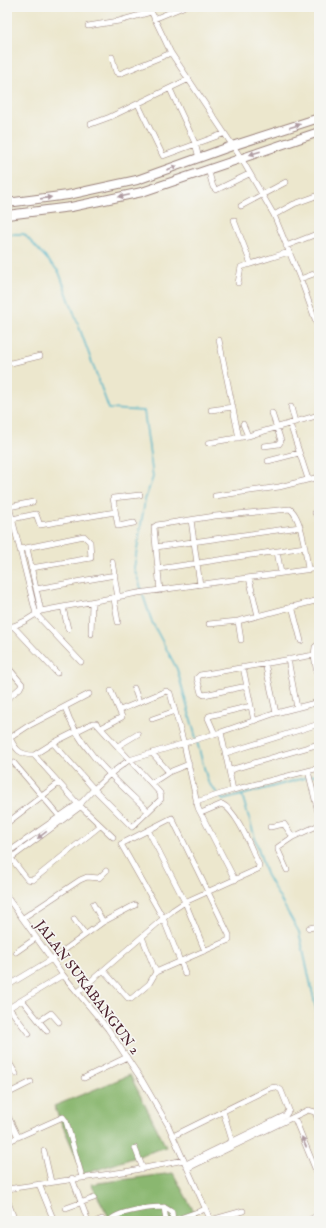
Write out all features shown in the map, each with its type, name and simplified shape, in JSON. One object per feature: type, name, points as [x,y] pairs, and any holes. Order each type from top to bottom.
[{"type":"main road","points":[[7,203],[68,195],[137,180],[232,146],[319,118]]},
{"type":"main road","points":[[7,215],[71,207],[142,192],[319,132]]},
{"type":"street","points":[[154,19],[183,7]]},
{"type":"street","points":[[88,26],[119,21],[150,9],[171,53],[207,105],[223,134],[241,158],[274,215],[319,330]]},
{"type":"street","points":[[112,57],[116,72],[119,74],[171,53]]},
{"type":"street","points":[[91,124],[110,117],[189,79]]},
{"type":"street","points":[[170,89],[195,143],[199,158]]},
{"type":"street","points":[[138,104],[162,155],[165,156],[195,143],[223,134]]},
{"type":"street","points":[[208,169],[213,187],[216,190],[249,174]]},
{"type":"street","points":[[241,206],[286,182]]},
{"type":"street","points":[[274,215],[294,204],[319,195]]},
{"type":"street","points":[[234,220],[251,264]]},
{"type":"street","points":[[286,246],[319,233]]},
{"type":"street","points":[[238,283],[241,267],[289,252]]},
{"type":"street","points":[[300,279],[319,272]]},
{"type":"street","points":[[219,340],[239,438]]},
{"type":"street","points":[[7,364],[40,356]]},
{"type":"street","points":[[211,410],[233,407]]},
{"type":"street","points":[[291,407],[300,453],[308,479]]},
{"type":"street","points":[[264,446],[280,442],[281,440],[272,413]]},
{"type":"street","points":[[208,443],[248,436],[319,415]]},
{"type":"street","points":[[242,424],[248,436]]},
{"type":"street","points":[[268,461],[300,453]]},
{"type":"street","points":[[215,496],[279,487],[319,477]]},
{"type":"street","points":[[134,523],[118,526],[113,498],[140,494]]},
{"type":"street","points":[[7,498],[10,517],[21,549],[36,614],[81,662]]},
{"type":"street","points":[[9,507],[33,502]]},
{"type":"street","points":[[160,591],[153,529],[155,526],[191,520],[288,508],[294,512],[300,527],[308,569]]},
{"type":"street","points":[[10,517],[36,514],[40,526],[115,512]]},
{"type":"street","points":[[191,520],[200,585]]},
{"type":"street","points":[[156,547],[300,527]]},
{"type":"street","points":[[21,549],[84,536],[88,539],[91,558],[31,568]]},
{"type":"street","points":[[158,569],[305,547]]},
{"type":"street","points":[[27,548],[41,611]]},
{"type":"street","points":[[277,552],[281,573]]},
{"type":"street","points":[[112,561],[115,575],[118,622]]},
{"type":"street","points":[[7,629],[41,611],[149,592],[319,568]]},
{"type":"street","points":[[36,590],[115,575]]},
{"type":"street","points":[[249,578],[258,616]]},
{"type":"street","points":[[210,624],[238,621],[319,600]]},
{"type":"street","points":[[91,634],[92,602]]},
{"type":"street","points":[[292,606],[301,641]]},
{"type":"street","points":[[63,607],[68,629]]},
{"type":"street","points":[[238,621],[241,640]]},
{"type":"street","points":[[13,626],[56,673]]},
{"type":"street","points":[[319,644],[315,646],[314,655],[318,670],[319,687]]},
{"type":"street","points":[[247,686],[204,695],[201,693],[197,678],[200,675],[314,655]]},
{"type":"street","points":[[288,659],[297,708]]},
{"type":"street","points":[[266,663],[276,713]]},
{"type":"street","points":[[7,666],[22,684],[20,688],[7,699]]},
{"type":"street","points":[[243,667],[254,721]]},
{"type":"street","points":[[134,688],[139,702]]},
{"type":"street","points":[[100,728],[120,719],[122,716],[111,691]]},
{"type":"street","points":[[120,710],[167,691],[170,693],[186,743],[200,813],[235,880]]},
{"type":"street","points":[[53,743],[94,789],[132,827],[162,797],[152,783],[97,724],[93,723],[53,743],[34,755],[26,755],[18,751],[9,739],[89,694]]},
{"type":"street","points":[[100,826],[33,880],[27,879],[9,860],[7,853],[80,804],[110,774],[129,760],[276,713],[319,702]]},
{"type":"street","points":[[233,790],[226,753],[208,718],[209,716],[251,706]]},
{"type":"street","points":[[65,707],[75,732],[110,774],[148,811]]},
{"type":"street","points":[[152,719],[175,711]]},
{"type":"street","points":[[226,753],[319,724]]},
{"type":"street","points":[[118,746],[138,734]]},
{"type":"street","points":[[230,770],[319,744]]},
{"type":"street","points":[[152,753],[170,772]]},
{"type":"street","points":[[34,755],[100,826],[113,837]]},
{"type":"street","points":[[14,763],[60,818]]},
{"type":"street","points":[[152,783],[170,772],[189,764]]},
{"type":"street","points":[[198,802],[233,790],[309,775],[319,768]]},
{"type":"street","points":[[309,775],[319,816]]},
{"type":"street","points":[[7,822],[59,783]]},
{"type":"street","points":[[78,992],[104,971],[163,918],[186,902],[256,871],[259,867],[236,819],[222,804],[200,813]]},
{"type":"street","points":[[9,860],[60,818]]},
{"type":"street","points":[[104,971],[129,999],[149,984],[156,972],[181,961],[227,942],[229,938],[209,892],[172,818],[121,844],[163,918],[181,961],[185,974]]},
{"type":"street","points":[[270,827],[284,824],[293,837]]},
{"type":"street","points":[[287,870],[278,848],[293,837],[319,825]]},
{"type":"street","points":[[148,830],[186,902],[205,951]]},
{"type":"street","points":[[23,918],[80,880],[87,877],[99,878],[106,871]]},
{"type":"street","name":"JALAN SUKABANGUN 2","points":[[7,897],[63,975],[108,1029],[152,1097],[173,1136],[211,1221]]},
{"type":"street","points":[[93,904],[103,922]]},
{"type":"street","points":[[7,986],[52,959],[103,922],[135,905]]},
{"type":"street","points":[[74,919],[85,934]]},
{"type":"street","points":[[309,928],[319,926]]},
{"type":"street","points":[[142,937],[156,972]]},
{"type":"street","points":[[16,952],[36,938]]},
{"type":"street","points":[[29,1034],[8,1009],[63,975]]},
{"type":"street","points":[[22,1000],[48,1031]]},
{"type":"street","points":[[39,1021],[51,1013],[58,1022]]},
{"type":"street","points":[[84,1078],[127,1058]]},
{"type":"street","points":[[7,1059],[16,1074]]},
{"type":"street","points":[[7,1094],[31,1082]]},
{"type":"street","points":[[173,1136],[276,1087],[281,1090],[289,1110],[286,1115],[186,1164]]},
{"type":"street","points":[[7,1188],[72,1178],[186,1164],[308,1110],[315,1112],[319,1123]]},
{"type":"street","points":[[223,1111],[232,1141]]},
{"type":"street","points":[[7,1114],[18,1137]]},
{"type":"street","points":[[7,1142],[61,1117],[64,1118],[82,1177]]},
{"type":"street","points":[[294,1117],[317,1166],[319,1178]]},
{"type":"street","points":[[135,1148],[143,1169]]},
{"type":"street","points":[[44,1151],[51,1182]]},
{"type":"street","points":[[72,1178],[88,1221]]},
{"type":"street","points":[[39,1184],[54,1221]]},
{"type":"street","points":[[66,1208],[94,1198]]},
{"type":"street","points":[[7,1199],[9,1212],[15,1221]]},
{"type":"street","points":[[110,1221],[112,1218],[129,1211],[164,1206],[172,1212],[172,1221],[206,1209]]},
{"type":"street","points":[[164,1206],[166,1221]]},
{"type":"street","points":[[211,1221],[243,1211]]},
{"type":"street","points":[[308,1221],[318,1215]]},
{"type":"green space","points":[[130,1075],[166,1147],[84,1174],[54,1106]]},
{"type":"green space","points":[[173,1173],[199,1221],[111,1221],[91,1184]]},
{"type":"waterway","points":[[7,234],[24,234],[59,272],[109,409],[144,411],[153,477],[145,500],[134,568],[142,591]]},
{"type":"waterway","points":[[143,595],[152,622],[177,669],[208,782],[217,793]]},
{"type":"waterway","points":[[311,776],[319,774]]},
{"type":"waterway","points":[[242,795],[308,777]]},
{"type":"waterway","points":[[220,796],[223,800],[242,795],[266,874],[299,932],[319,1022]]}]
